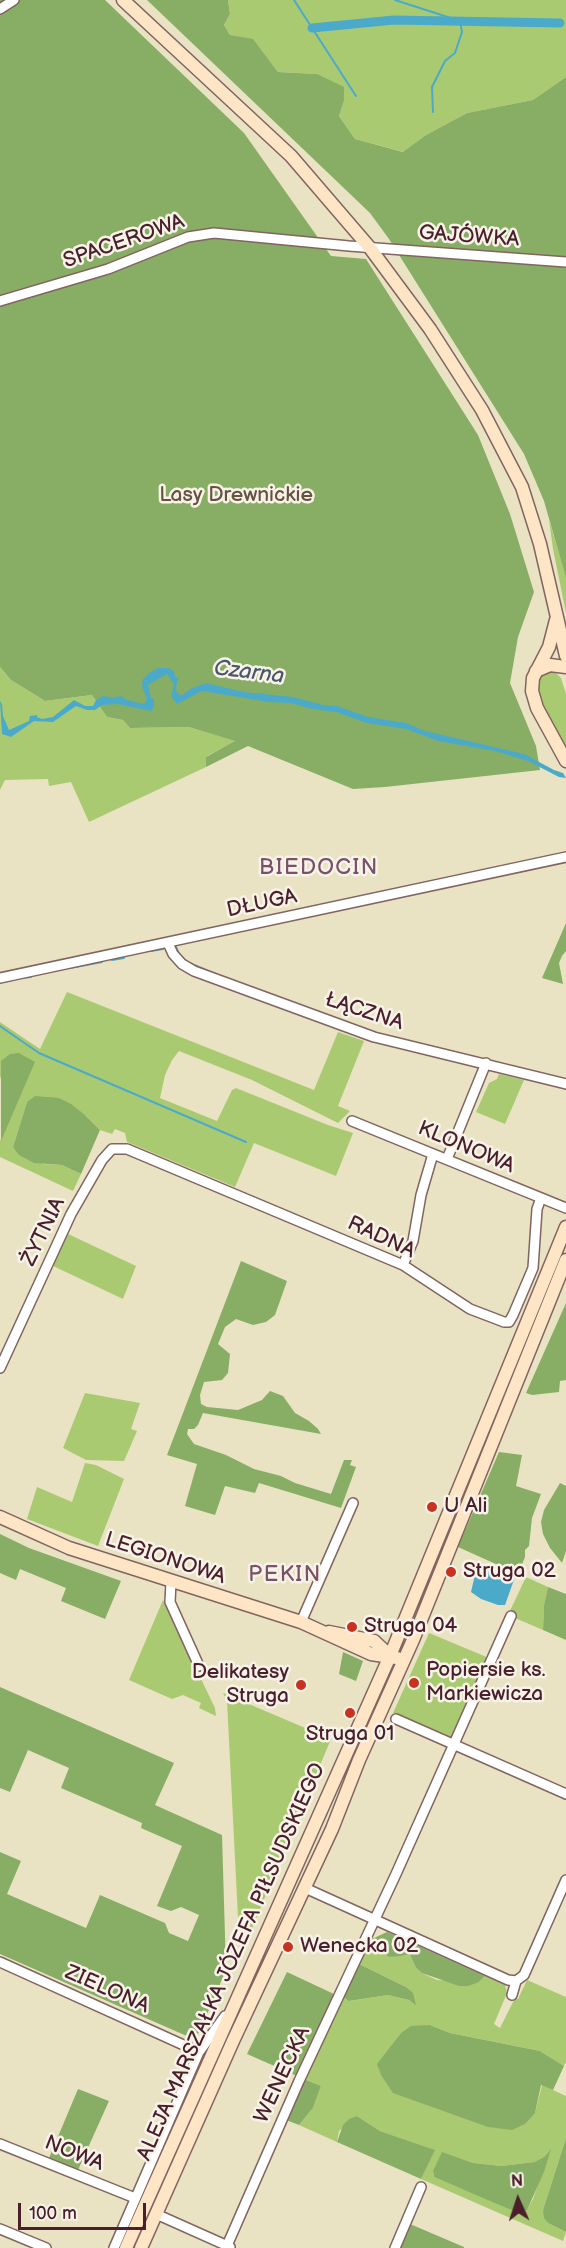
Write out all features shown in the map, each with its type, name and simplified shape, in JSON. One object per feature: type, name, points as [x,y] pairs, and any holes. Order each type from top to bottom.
[{"type":"main road","points":[[123,0],[291,156],[370,248],[430,329],[465,382],[516,472],[535,524],[566,656]]},
{"type":"main road","points":[[557,614],[549,647],[532,682],[534,699],[565,759]]},
{"type":"main road","points":[[536,671],[550,665],[566,667]]},
{"type":"main road","name":"ALEJA MARSZAŁKA JÓZEFA PIŁSUDSKIEGO","points":[[126,2248],[390,1656],[566,1227]]},
{"type":"main road","name":"ALEJA MARSZAŁKA JÓZEFA PIŁSUDSKIEGO","points":[[141,2248],[233,2041],[332,1829],[359,1760],[404,1661],[566,1260]]},
{"type":"main road","name":"LEGIONOWA","points":[[0,1517],[69,1548],[171,1582],[320,1630],[374,1641],[390,1656],[404,1661]]},
{"type":"street","points":[[0,9],[14,0]]},
{"type":"street","name":"SPACEROWA","points":[[0,301],[108,269],[197,235],[214,233],[370,248]]},
{"type":"street","name":"GAJÓWKA","points":[[370,248],[566,262]]},
{"type":"street","name":"DŁUGA","points":[[0,978],[566,857]]},
{"type":"street","name":"ŁĄCZNA","points":[[168,942],[173,954],[182,964],[209,977],[374,1036],[566,1083]]},
{"type":"street","points":[[447,1160],[486,1063]]},
{"type":"street","name":"KLONOWA","points":[[352,1121],[566,1208]]},
{"type":"street","name":"RADNA","points":[[112,1149],[127,1149],[403,1264],[470,1309],[504,1322],[509,1322],[513,1315],[535,1259],[537,1209],[541,1198]]},
{"type":"street","name":"ŻYTNIA","points":[[0,1368],[71,1214],[102,1160],[112,1149]]},
{"type":"street","points":[[403,1264],[413,1242],[421,1195],[433,1154]]},
{"type":"street","points":[[301,1622],[353,1503]]},
{"type":"street","points":[[171,1582],[170,1602],[198,1666]]},
{"type":"street","name":"WENECKA","points":[[229,2247],[299,2081],[511,1616]]},
{"type":"street","points":[[396,1719],[566,1794]]},
{"type":"street","points":[[305,1888],[508,1980],[516,1981],[524,1976],[566,1880]]},
{"type":"street","name":"ZIELONA","points":[[0,1962],[199,2052]]},
{"type":"street","points":[[512,1995],[516,1981]]},
{"type":"street","points":[[114,2248],[199,2052],[236,2001]]},
{"type":"street","name":"NOWA","points":[[0,2144],[135,2198]]},
{"type":"street","points":[[395,2248],[421,2187]]},
{"type":"street","points":[[156,2214],[229,2247]]},
{"type":"street","points":[[0,2229],[46,2248]]},
{"type":"green space","name":"Lasy Drewnickie","points":[[0,0],[105,0],[244,133],[331,256],[366,259],[478,435],[510,514],[534,592],[518,637],[510,683],[536,746],[540,770],[353,789],[248,746],[206,767],[206,757],[235,741],[189,727],[130,728],[123,720],[107,717],[92,695],[45,701],[11,680],[0,667]]},
{"type":"green space","points":[[147,0],[228,0],[230,14],[224,25],[230,35],[253,39],[278,72],[317,74],[344,87],[344,101],[339,116],[355,139],[403,152],[426,135],[467,113],[533,100],[566,77],[566,578],[544,501],[524,454],[389,239],[370,213]]},
{"type":"green space","points":[[228,0],[566,0],[566,77],[533,100],[467,113],[426,135],[404,152],[355,139],[339,116],[344,101],[317,74],[278,72],[253,40],[230,35],[224,25],[230,14]]},
{"type":"green space","points":[[549,520],[566,577],[566,613],[553,549]]},
{"type":"green space","points":[[0,667],[11,680],[45,701],[92,695],[107,717],[123,720],[130,728],[189,727],[236,741],[207,756],[206,767],[89,822],[71,782],[49,786],[48,779],[5,780],[0,790]]},
{"type":"green space","points":[[554,671],[561,678],[566,694],[566,755],[540,703],[537,683],[540,675]]},
{"type":"green space","points":[[566,923],[566,951],[559,963],[563,984],[542,978]]},
{"type":"green space","points":[[67,992],[314,1090],[338,1032],[364,1041],[338,1106],[350,1111],[338,1123],[252,1080],[179,1051],[165,1075],[160,1098],[217,1121],[232,1090],[236,1088],[353,1133],[336,1176],[254,1143],[235,1187],[127,1142],[125,1133],[115,1129],[112,1134],[100,1130],[85,1115],[27,1102],[13,1147],[43,1164],[62,1165],[81,1174],[73,1191],[0,1157],[0,1141],[34,1062],[1,1076],[0,1079],[0,1022],[40,1049]]},
{"type":"green space","points":[[19,1053],[35,1062],[1,1141],[1,1061],[10,1054]]},
{"type":"green space","points":[[499,1074],[524,1080],[505,1124],[476,1112],[489,1083],[497,1079]]},
{"type":"green space","points":[[35,1096],[59,1098],[71,1104],[100,1130],[81,1174],[62,1165],[34,1163],[19,1155],[13,1147],[27,1102]]},
{"type":"green space","points":[[66,1233],[136,1266],[123,1299],[51,1265]]},
{"type":"green space","points":[[241,1261],[287,1281],[275,1315],[266,1322],[253,1325],[236,1319],[225,1327],[218,1344],[230,1354],[228,1373],[222,1380],[204,1382],[200,1395],[201,1404],[207,1407],[238,1410],[262,1400],[270,1391],[283,1396],[295,1413],[309,1421],[321,1434],[203,1413],[198,1425],[194,1429],[188,1429],[187,1434],[194,1444],[226,1455],[254,1469],[331,1494],[344,1460],[352,1460],[350,1465],[356,1467],[341,1508],[259,1483],[255,1493],[225,1486],[215,1515],[185,1506],[197,1464],[167,1455]]},
{"type":"green space","points":[[566,1303],[566,1380],[560,1381],[559,1392],[532,1395],[526,1393]]},
{"type":"green space","points":[[85,1393],[140,1403],[131,1429],[137,1431],[124,1461],[86,1460],[63,1448]]},
{"type":"green space","points":[[499,1452],[522,1455],[516,1486],[541,1494],[532,1518],[529,1546],[525,1550],[525,1557],[518,1574],[458,1547]]},
{"type":"green space","points":[[85,1463],[96,1465],[124,1479],[98,1546],[27,1519],[37,1487],[72,1502]]},
{"type":"green space","points":[[560,1483],[566,1486],[566,1551],[562,1563],[550,1548],[543,1534],[541,1522],[544,1510]]},
{"type":"green space","points":[[0,1534],[29,1548],[121,1581],[105,1619],[61,1601],[66,1588],[20,1569],[16,1580],[0,1573]]},
{"type":"green space","points":[[526,1577],[548,1587],[544,1605],[543,1630],[508,1615]]},
{"type":"green space","points":[[548,1587],[566,1594],[566,1640],[543,1630],[544,1605]]},
{"type":"green space","points":[[163,1600],[215,1708],[216,1716],[199,1708],[201,1703],[183,1695],[172,1699],[129,1680]]},
{"type":"green space","points":[[429,1633],[489,1658],[451,1740],[393,1713]]},
{"type":"green space","points":[[343,1652],[363,1661],[356,1681],[339,1674]]},
{"type":"green space","points":[[0,1687],[174,1763],[155,1805],[222,1835],[226,1970],[199,2033],[189,2037],[0,1954],[0,1852],[21,1861],[7,1894],[86,1928],[100,1895],[165,1923],[169,1933],[188,1941],[199,1915],[181,1907],[171,1911],[157,1906],[182,1846],[141,1828],[142,1823],[61,1788],[69,1768],[28,1750],[10,1792],[0,1788]]},
{"type":"green space","points":[[223,1693],[331,1739],[240,1957],[227,1701]]},
{"type":"green space","points":[[387,1932],[485,1976],[479,1982],[459,1986],[422,1973],[416,1968],[410,1955],[390,1957],[368,1943],[370,1937],[374,1938]]},
{"type":"green space","points":[[368,1943],[404,1956],[410,1955],[416,1968],[437,1980],[479,1982],[485,1976],[505,1985],[507,1993],[494,2024],[500,2028],[527,1980],[566,1997],[566,2062],[564,2066],[540,2051],[450,2033],[430,2025],[401,2033],[378,2064],[535,2113],[542,2085],[566,2096],[566,2138],[543,2210],[548,2223],[566,2232],[563,2241],[421,2179],[434,2150],[380,2131],[357,2116],[339,2131],[337,2142],[299,2125],[313,2108],[321,2086],[304,2079],[343,1997],[350,2001],[388,1995],[409,2000],[415,2004],[406,1987],[359,1964]],"holes":[[[550,2150],[533,2199],[527,2209],[518,2211],[434,2177],[433,2172],[442,2153],[473,2163],[502,2166],[534,2162],[544,2157]]]},
{"type":"green space","points":[[359,1964],[406,1987],[413,1993],[416,2005],[409,2000],[388,1995],[349,2001],[343,1997]]},
{"type":"green space","points":[[287,1972],[336,1995],[297,2076],[247,2054]]},
{"type":"green space","points":[[430,2025],[450,2033],[540,2051],[564,2066],[553,2090],[541,2085],[535,2113],[525,2124],[512,2130],[488,2127],[393,2093],[381,2075],[377,2064],[401,2033],[411,2026]]},
{"type":"green space","points":[[304,2079],[321,2086],[313,2108],[299,2125],[286,2120]]},
{"type":"green space","points":[[78,2089],[109,2101],[78,2170],[49,2158]]},
{"type":"green space","points":[[357,2116],[380,2131],[435,2150],[421,2179],[337,2142],[343,2125],[349,2119]]},
{"type":"green space","points":[[566,2138],[566,2232],[548,2223],[544,2218],[543,2210]]},
{"type":"green space","points":[[551,2149],[544,2172],[527,2210],[509,2209],[434,2177],[433,2171],[442,2152],[473,2163],[502,2166],[534,2162],[544,2157]]},
{"type":"green space","points":[[410,2224],[464,2247],[464,2248],[400,2248]]},
{"type":"water","points":[[158,668],[168,668],[174,671],[175,677],[179,679],[176,691],[178,694],[182,695],[206,683],[244,692],[293,697],[323,705],[337,706],[368,717],[406,723],[425,731],[524,754],[563,773],[566,778],[559,777],[528,761],[495,751],[438,741],[406,729],[367,723],[336,712],[290,703],[269,702],[202,691],[177,704],[171,696],[174,684],[167,674],[148,685],[151,698],[154,699],[154,707],[151,711],[117,704],[102,705],[95,710],[76,706],[53,722],[34,721],[11,737],[2,734],[0,701],[9,730],[29,721],[30,716],[37,715],[42,719],[53,717],[74,700],[85,706],[93,706],[96,700],[103,696],[114,698],[121,696],[127,700],[144,704],[147,699],[142,686],[143,679]]},
{"type":"water","points":[[485,1564],[515,1577],[505,1605],[481,1599],[471,1592],[477,1566]]},
{"type":"waterway","points":[[294,0],[356,96]]},
{"type":"waterway","points":[[395,0],[460,21],[462,32],[455,53],[445,61],[432,87],[433,112]]},
{"type":"waterway","points":[[312,28],[394,20],[560,23]]},
{"type":"waterway","points":[[176,947],[187,962],[225,978]]},
{"type":"waterway","points":[[151,951],[163,949]]},
{"type":"waterway","points":[[112,960],[124,958]]},
{"type":"waterway","points":[[70,968],[102,962]]},
{"type":"waterway","points":[[22,978],[31,977]]},
{"type":"waterway","points":[[0,983],[12,980]]},
{"type":"waterway","points":[[0,1026],[39,1053],[246,1142]]},
{"type":"place","name":"U Ali","points":[[432,1507]]},
{"type":"place","name":"Struga 02","points":[[451,1572]]},
{"type":"place","name":"Struga 04","points":[[352,1627]]},
{"type":"place","name":"Popiersie ks. Markiewicza","points":[[414,1683]]},
{"type":"place","name":"Delikatesy Struga","points":[[301,1685]]},
{"type":"place","name":"Struga 01","points":[[350,1713]]},
{"type":"place","name":"Wenecka 02","points":[[288,1947]]},
{"type":"district","name":"BIEDOCIN","points":[[319,868]]},
{"type":"district","name":"PEKIN","points":[[285,1575]]},
{"type":"water label","name":"Czarna","points":[[249,673]]}]
